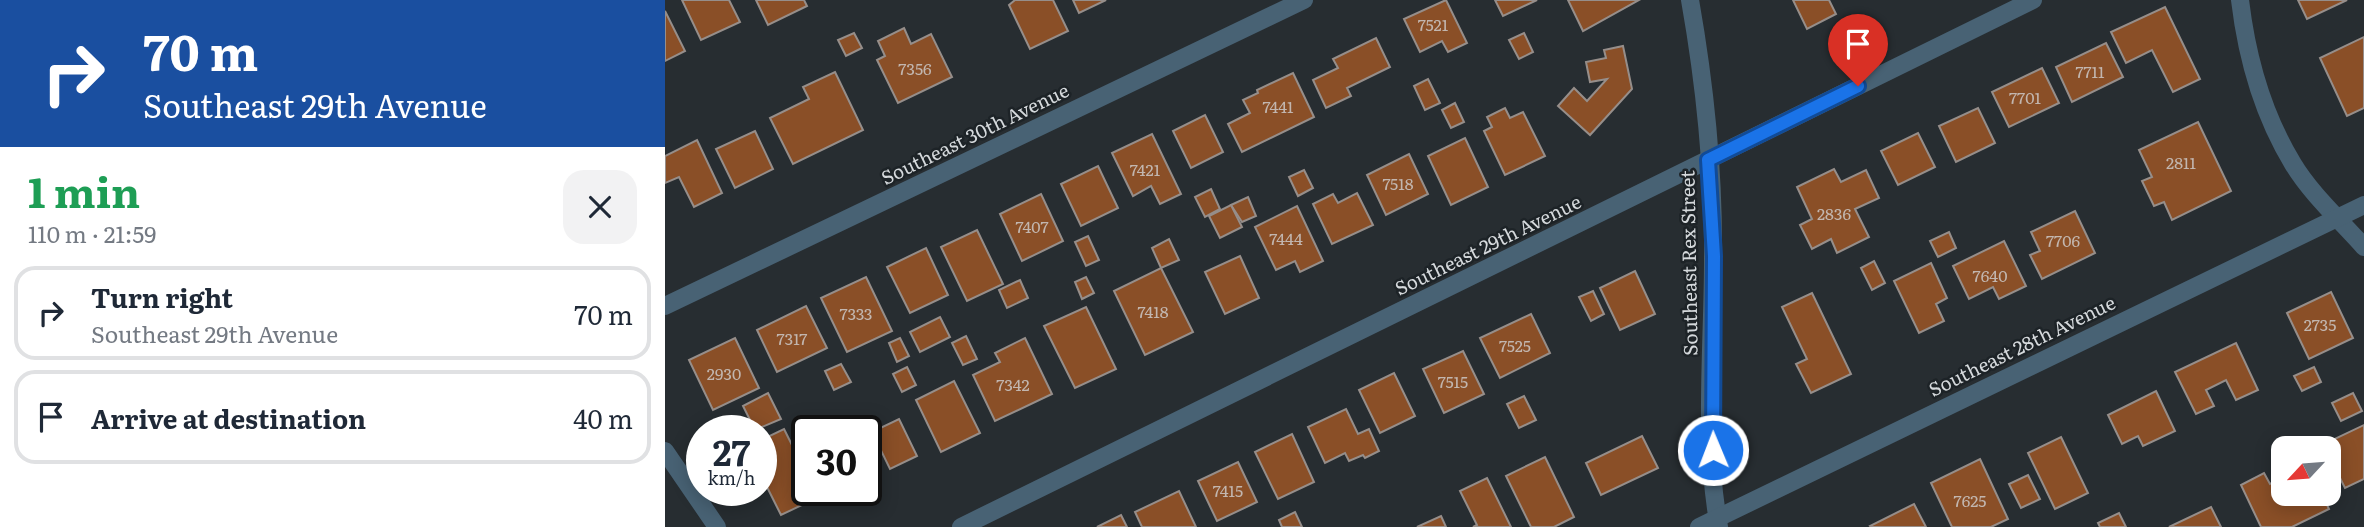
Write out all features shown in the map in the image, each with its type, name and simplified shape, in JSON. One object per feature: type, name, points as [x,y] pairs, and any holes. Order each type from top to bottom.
[{"type":"street","name":"Southeast 30th Avenue","points":[[665,306],[1304,0]]},
{"type":"street","name":"Southeast Rex Street","points":[[1690,0],[1703,76],[1714,256],[1713,450],[1718,523]]},
{"type":"street","name":"Southeast 29th Avenue","points":[[961,527],[2033,0]]},
{"type":"street","points":[[2240,0],[2245,41],[2263,108],[2294,166],[2364,247]]},
{"type":"street","name":"Southeast 28th Avenue","points":[[1699,527],[1718,523],[2255,256],[2364,205]]},
{"type":"street","points":[[665,451],[717,527]]},
{"type":"building","points":[[682,0],[729,0],[740,22],[701,40]]},
{"type":"building","points":[[756,0],[804,0],[807,6],[768,25]]},
{"type":"building","points":[[1015,0],[1053,0],[1068,31],[1030,49],[1009,5]]},
{"type":"building","points":[[1073,0],[1106,0],[1079,13]]},
{"type":"building","points":[[1446,0],[1467,43],[1448,52],[1442,41],[1420,52],[1404,19]]},
{"type":"building","points":[[1495,0],[1537,0],[1503,16]]},
{"type":"building","points":[[1568,0],[1639,0],[1583,31]]},
{"type":"building","points":[[1793,0],[1829,0],[1836,14],[1807,29]]},
{"type":"building","points":[[2298,0],[2347,0],[2307,19]]},
{"type":"building","points":[[2165,7],[2200,79],[2173,92],[2152,50],[2126,63],[2111,32]]},
{"type":"building","points":[[665,11],[685,51],[665,61]]},
{"type":"building","points":[[904,28],[911,44],[931,34],[952,77],[898,103],[877,60],[885,56],[878,41]]},
{"type":"building","points":[[854,33],[862,48],[846,56],[838,40]]},
{"type":"building","points":[[1524,33],[1533,52],[1519,59],[1509,40]]},
{"type":"building","points":[[2364,37],[2364,108],[2347,116],[2320,58]]},
{"type":"building","points":[[1376,38],[1390,67],[1347,88],[1351,96],[1326,108],[1313,80],[1338,68],[1333,59]]},
{"type":"building","points":[[2106,43],[2123,77],[2072,102],[2056,67]]},
{"type":"building","points":[[1623,46],[1632,89],[1590,135],[1558,106],[1574,88],[1587,101],[1607,79],[1590,82],[1586,62],[1606,58],[1604,50]]},
{"type":"building","points":[[2042,68],[2059,103],[2009,127],[1992,92]]},
{"type":"building","points":[[835,72],[863,130],[793,164],[770,118],[809,99],[803,87]]},
{"type":"building","points":[[1293,73],[1314,117],[1242,152],[1228,124],[1250,113],[1243,100],[1258,93],[1257,90]]},
{"type":"building","points":[[1428,79],[1440,103],[1425,110],[1414,86]]},
{"type":"building","points":[[1455,103],[1464,122],[1451,128],[1442,110]]},
{"type":"building","points":[[1505,108],[1510,118],[1523,112],[1545,156],[1505,175],[1484,131],[1492,127],[1487,117]]},
{"type":"building","points":[[1978,108],[1995,143],[1956,162],[1939,126]]},
{"type":"building","points":[[1205,115],[1223,152],[1191,168],[1173,131]]},
{"type":"building","points":[[2198,122],[2231,191],[2172,220],[2164,202],[2154,206],[2142,181],[2152,177],[2139,150]]},
{"type":"building","points":[[755,131],[773,169],[735,188],[716,149]]},
{"type":"building","points":[[1918,133],[1935,167],[1898,185],[1881,151]]},
{"type":"building","points":[[1152,134],[1181,194],[1160,204],[1151,186],[1133,196],[1112,153]]},
{"type":"building","points":[[1465,138],[1488,187],[1451,205],[1428,156]]},
{"type":"building","points":[[697,140],[722,193],[694,207],[679,177],[665,183],[665,156]]},
{"type":"building","points":[[1409,154],[1428,194],[1386,215],[1367,175]]},
{"type":"building","points":[[1098,166],[1118,208],[1081,226],[1061,184]]},
{"type":"building","points":[[1834,169],[1841,182],[1866,170],[1879,198],[1855,209],[1869,237],[1837,253],[1831,239],[1812,249],[1800,225],[1812,219],[1797,187]]},
{"type":"building","points":[[1304,170],[1313,188],[1298,196],[1289,177]]},
{"type":"building","points":[[1211,189],[1220,209],[1205,217],[1195,197]]},
{"type":"building","points":[[1357,193],[1373,225],[1332,244],[1313,204],[1333,194],[1338,203]]},
{"type":"building","points":[[1041,194],[1063,241],[1022,261],[1000,214]]},
{"type":"building","points":[[1248,197],[1256,216],[1242,222],[1231,205]]},
{"type":"building","points":[[1231,205],[1242,227],[1220,238],[1209,216]]},
{"type":"building","points":[[1297,206],[1323,261],[1300,272],[1295,261],[1276,270],[1255,227]]},
{"type":"building","points":[[2075,211],[2095,253],[2042,279],[2030,255],[2040,251],[2031,232]]},
{"type":"building","points":[[977,230],[1003,284],[967,301],[941,247]]},
{"type":"building","points":[[1949,232],[1956,248],[1938,257],[1930,241]]},
{"type":"building","points":[[1088,236],[1099,260],[1086,266],[1075,242]]},
{"type":"building","points":[[1169,239],[1179,260],[1161,268],[1152,248]]},
{"type":"building","points":[[2004,241],[2026,286],[1999,299],[1993,287],[1969,299],[1953,266]]},
{"type":"building","points":[[926,248],[948,295],[910,313],[887,267]]},
{"type":"building","points":[[1240,256],[1259,298],[1225,314],[1205,272]]},
{"type":"building","points":[[1874,261],[1885,283],[1872,290],[1861,268]]},
{"type":"building","points":[[1931,263],[1947,298],[1936,304],[1944,321],[1919,333],[1894,281]]},
{"type":"building","points":[[1161,268],[1193,332],[1145,355],[1114,291]]},
{"type":"building","points":[[1635,271],[1655,314],[1620,330],[1600,288]]},
{"type":"building","points":[[866,277],[892,331],[847,352],[821,298]]},
{"type":"building","points":[[1086,277],[1094,293],[1082,299],[1075,282]]},
{"type":"building","points":[[1020,280],[1028,298],[1007,308],[999,290]]},
{"type":"building","points":[[1593,291],[1604,314],[1591,321],[1579,297]]},
{"type":"building","points":[[2331,292],[2353,338],[2309,359],[2287,313]]},
{"type":"building","points":[[1812,293],[1851,374],[1811,393],[1796,364],[1807,359],[1782,307]]},
{"type":"building","points":[[806,306],[827,348],[777,372],[757,330]]},
{"type":"building","points":[[1086,307],[1116,369],[1075,388],[1044,326]]},
{"type":"building","points":[[1531,314],[1550,353],[1500,378],[1480,338]]},
{"type":"building","points":[[940,317],[950,337],[920,352],[910,332]]},
{"type":"building","points":[[966,336],[977,359],[963,365],[952,343]]},
{"type":"building","points":[[735,338],[759,388],[713,410],[689,360]]},
{"type":"building","points":[[900,338],[909,356],[897,362],[889,343]]},
{"type":"building","points":[[1025,338],[1052,394],[995,421],[973,375],[1000,362],[995,353]]},
{"type":"building","points":[[2236,343],[2258,390],[2236,400],[2226,380],[2206,390],[2214,406],[2196,414],[2175,372]]},
{"type":"building","points":[[1463,351],[1484,394],[1444,413],[1423,369]]},
{"type":"building","points":[[841,364],[851,382],[834,390],[825,371]]},
{"type":"building","points":[[907,367],[916,385],[902,392],[893,374]]},
{"type":"building","points":[[2314,367],[2321,382],[2302,391],[2294,376]]},
{"type":"building","points":[[1394,373],[1415,416],[1380,433],[1359,390]]},
{"type":"building","points":[[954,381],[980,433],[941,452],[916,400]]},
{"type":"building","points":[[2156,391],[2175,431],[2143,446],[2138,436],[2122,444],[2108,415]]},
{"type":"building","points":[[768,393],[781,419],[777,421],[777,415],[748,415],[743,406]]},
{"type":"building","points":[[2353,393],[2362,411],[2341,421],[2332,403]]},
{"type":"building","points":[[1524,396],[1536,420],[1519,428],[1507,404]]},
{"type":"building","points":[[1346,409],[1358,434],[1369,429],[1379,451],[1365,458],[1363,455],[1349,461],[1345,453],[1325,463],[1308,427]]},
{"type":"building","points":[[899,419],[917,456],[890,469],[882,453],[882,427]]},
{"type":"building","points":[[2364,425],[2364,479],[2345,488],[2341,480],[2341,436]]},
{"type":"building","points":[[784,429],[791,443],[791,506],[800,506],[781,515],[776,506],[777,432]]},
{"type":"building","points":[[1292,434],[1314,482],[1278,499],[1255,452]]},
{"type":"building","points":[[1642,436],[1658,468],[1601,495],[1586,463]]},
{"type":"building","points":[[2061,437],[2088,493],[2055,509],[2028,453]]},
{"type":"building","points":[[1545,457],[1574,517],[1554,527],[1531,527],[1506,476]]},
{"type":"building","points":[[1980,459],[2008,519],[1991,527],[1952,527],[1931,483]]},
{"type":"building","points":[[1238,462],[1257,502],[1217,521],[1198,481]]},
{"type":"building","points":[[2264,473],[2271,484],[2271,506],[2328,506],[2329,509],[2292,527],[2261,527],[2241,485]]},
{"type":"building","points":[[2028,475],[2040,499],[2021,508],[2009,484]]},
{"type":"building","points":[[1487,478],[1511,527],[1473,527],[1477,525],[1460,491]]},
{"type":"building","points":[[1179,491],[1196,527],[1142,527],[1135,512]]},
{"type":"building","points":[[1914,504],[1926,527],[1870,526]]},
{"type":"building","points":[[2211,507],[2221,527],[2169,527]]},
{"type":"building","points":[[1295,512],[1302,527],[1282,527],[1279,520]]},
{"type":"building","points":[[2119,513],[2126,527],[2100,527],[2098,523]]},
{"type":"building","points":[[1121,515],[1127,527],[1097,527]]},
{"type":"building","points":[[1441,516],[1446,527],[1417,527]]},
{"type":"route","points":[[1713,450],[1711,382],[1714,256],[1708,160],[1858,86]]}]
